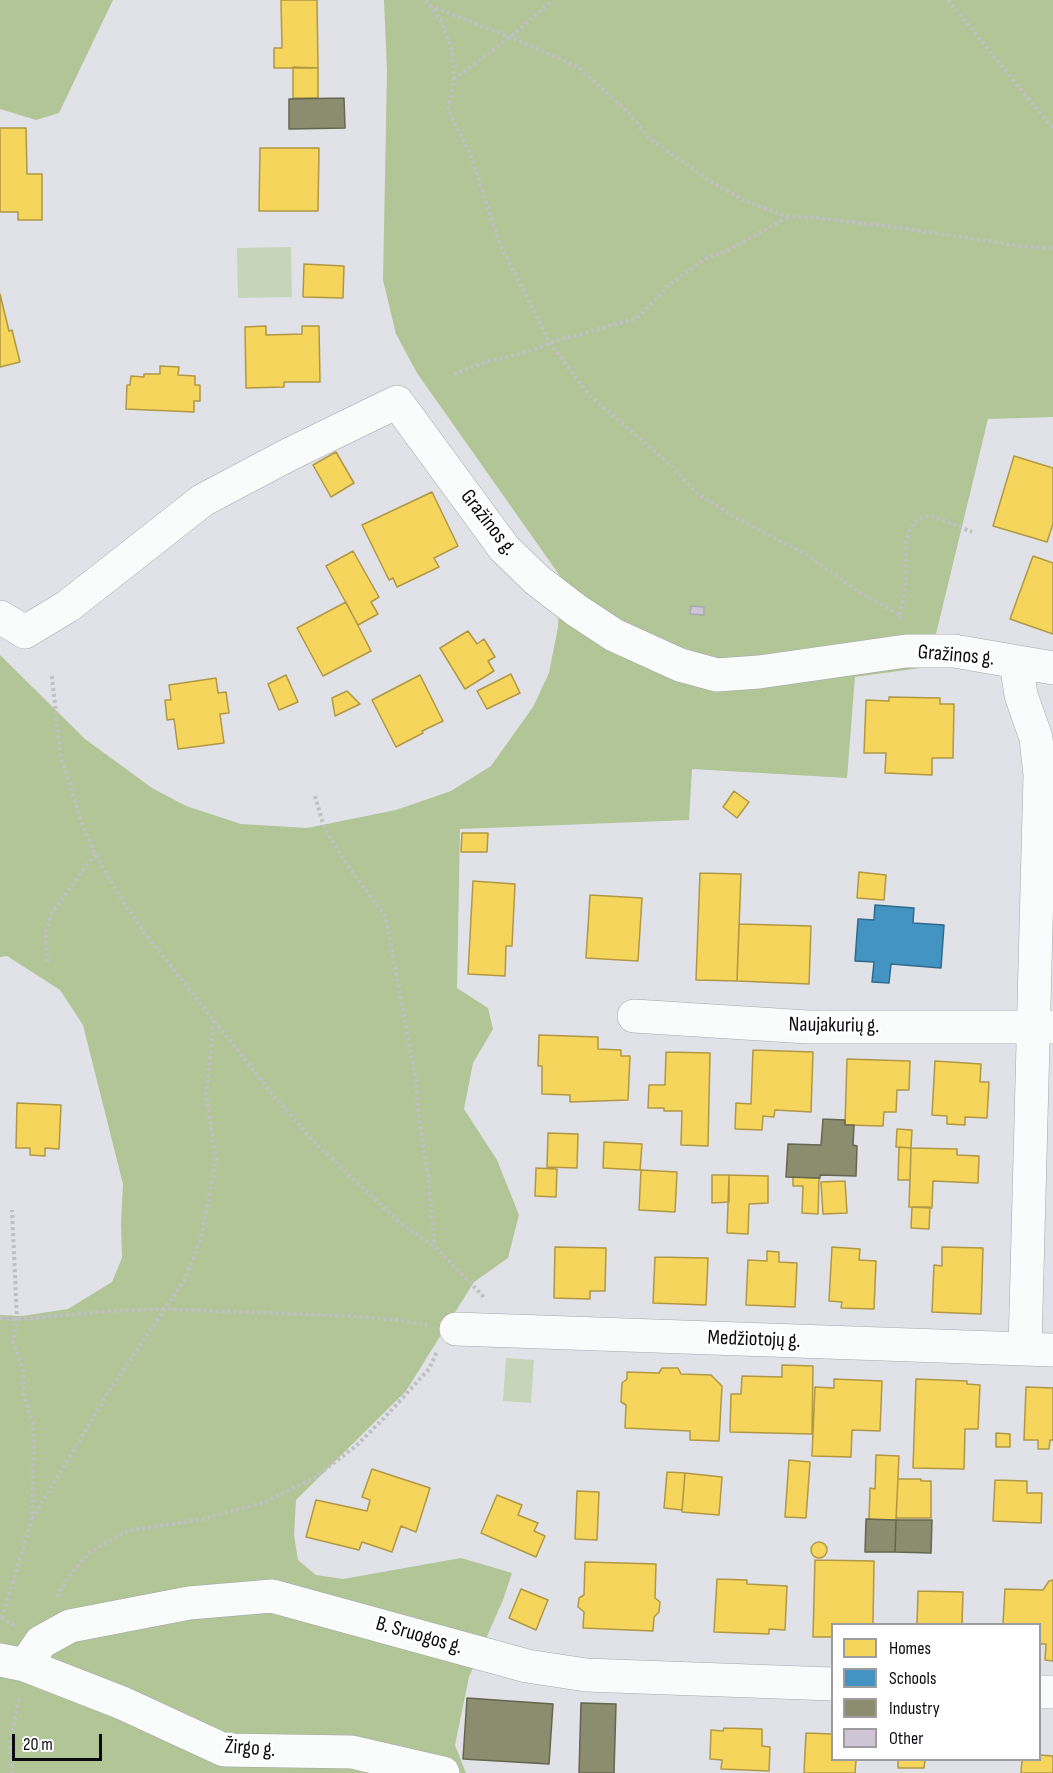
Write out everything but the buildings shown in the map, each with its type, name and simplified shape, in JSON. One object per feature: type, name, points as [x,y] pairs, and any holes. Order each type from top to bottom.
[{"type":"street","name":"Gražinos g.","points":[[0,616],[25,632],[68,606],[203,500],[290,454],[397,402],[504,548],[537,580],[614,635],[680,665],[717,675],[759,672],[906,651],[954,651],[1053,668]]},
{"type":"street","points":[[1016,662],[1021,695],[1036,738],[1040,776],[1043,1027],[1039,1350]]},
{"type":"street","name":"Naujakurių g.","points":[[634,1016],[808,1027],[1043,1027]]},
{"type":"street","name":"Medžiotojų g.","points":[[448,1328],[1039,1350]]},
{"type":"street","name":"B. Sruogos g.","points":[[12,1663],[47,1638],[70,1626],[189,1604],[272,1596],[527,1666],[586,1675],[831,1684]]},
{"type":"street","name":"Žirgo g.","points":[[12,1663],[120,1702],[224,1750],[352,1752],[443,1773]]},
{"type":"path","points":[[426,0],[441,21],[452,50],[454,79],[448,110],[470,153],[499,242],[550,343],[589,395],[667,462],[698,494],[733,516],[810,557],[859,592],[900,615]]},
{"type":"path","points":[[454,79],[510,37],[553,0]]},
{"type":"path","points":[[948,0],[1053,129]]},
{"type":"path","points":[[430,6],[510,37],[578,67],[629,113],[648,137],[710,181],[745,201],[788,217],[865,223],[1020,246],[1053,248]]},
{"type":"path","points":[[454,374],[489,361],[528,352],[550,343],[637,318],[671,283],[705,259],[727,251],[788,217]]},
{"type":"path","points":[[906,651],[900,615],[906,587],[906,540],[914,522],[930,515],[972,532]]},
{"type":"path","points":[[52,676],[60,753],[82,824],[95,854],[122,900],[146,935],[274,1096],[313,1141],[402,1224],[435,1247],[482,1295],[496,1331]]},
{"type":"path","points":[[315,796],[324,827],[344,860],[386,918],[416,1080],[435,1247]]},
{"type":"path","points":[[47,962],[46,932],[51,914],[95,854]]},
{"type":"path","points":[[2,1618],[32,1519],[111,1388],[186,1278],[201,1238],[216,1160],[206,1094],[214,1020]]},
{"type":"path","points":[[12,1210],[17,1319],[13,1341],[23,1370],[24,1396],[33,1423],[32,1519]]},
{"type":"path","points":[[0,1318],[17,1319],[164,1309],[358,1317],[448,1328],[429,1369],[356,1446],[314,1478],[265,1502],[202,1519],[127,1531],[90,1552],[59,1591],[47,1638]]},
{"type":"path","points":[[12,1663],[10,1744],[12,1773]]},
{"type":"green space","points":[[0,0],[113,0],[59,113],[36,120],[0,109]]},
{"type":"green space","points":[[384,0],[1053,0],[1053,417],[988,419],[928,667],[855,677],[847,778],[692,769],[689,820],[460,829],[457,988],[488,1008],[493,1029],[473,1063],[464,1109],[497,1160],[519,1215],[508,1258],[474,1282],[406,1391],[296,1500],[294,1535],[298,1560],[316,1575],[343,1579],[461,1558],[512,1573],[503,1600],[469,1677],[455,1745],[466,1773],[0,1773],[0,1315],[22,1316],[68,1309],[112,1282],[122,1258],[123,1184],[83,1025],[60,990],[7,956],[0,957],[0,655],[85,739],[152,788],[186,806],[241,824],[307,828],[396,810],[451,791],[491,766],[533,707],[549,673],[558,627],[560,576],[417,373],[396,334],[383,280],[387,71]]},
{"type":"green space","points":[[291,247],[292,297],[238,298],[237,248]]},
{"type":"green space","points":[[506,1358],[534,1360],[531,1403],[503,1401]]}]
